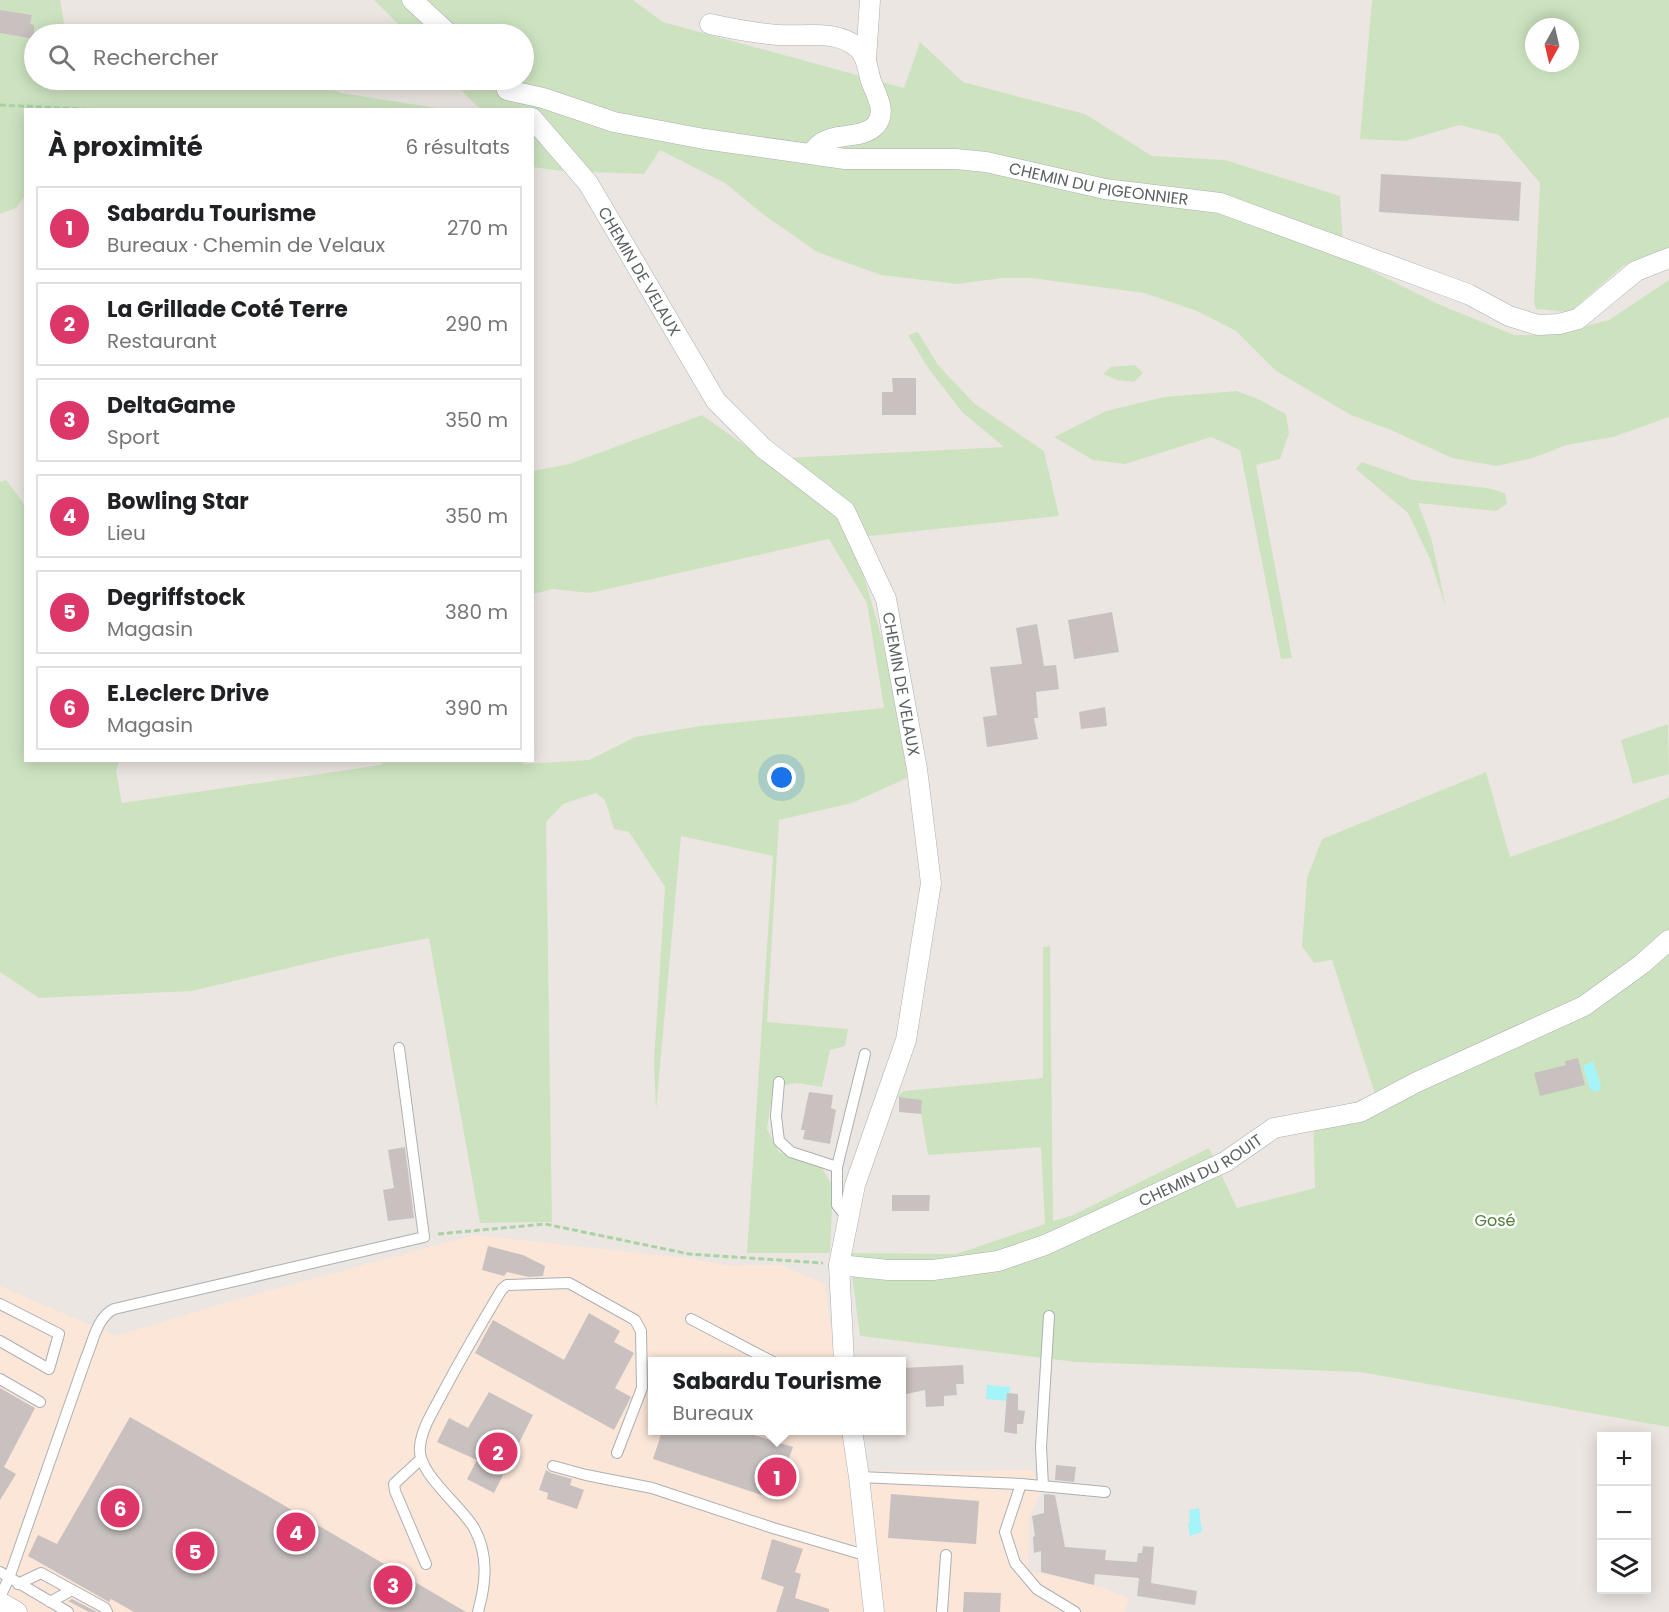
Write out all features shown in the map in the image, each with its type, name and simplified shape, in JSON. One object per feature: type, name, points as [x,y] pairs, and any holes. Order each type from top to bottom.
[{"type":"street","points":[[412,0],[438,24]]},
{"type":"street","points":[[811,154],[821,143],[866,131],[876,124],[881,114],[880,100],[871,82],[866,58],[870,0]]},
{"type":"street","points":[[710,24],[781,36],[805,34],[827,36],[844,40],[858,48],[866,58]]},
{"type":"street","points":[[507,90],[523,108]]},
{"type":"street","name":"CHEMIN DU PIGEONNIER","points":[[518,90],[614,122],[704,139],[845,159],[957,159],[986,162],[1104,189],[1220,203],[1468,294],[1509,316],[1538,325],[1559,324],[1578,319],[1636,271],[1669,258]]},
{"type":"street","name":"CHEMIN DE VELAUX","points":[[534,120],[588,183],[716,401],[763,448],[845,511],[886,599],[917,769],[931,882],[906,1040],[855,1185],[839,1265],[844,1357]]},
{"type":"street","name":"CHEMIN DU ROUIT","points":[[839,1265],[888,1270],[933,1270],[998,1261],[1045,1245],[1225,1162],[1274,1128],[1360,1112],[1417,1082],[1584,1006],[1642,964],[1669,940]]},
{"type":"street","points":[[853,1435],[874,1612]]},
{"type":"street","points":[[0,1602],[17,1612]]},
{"type":"lane","points":[[0,1597],[9,1578],[86,1358],[100,1322],[106,1313],[114,1309],[424,1237],[399,1048]]},
{"type":"lane","points":[[848,1219],[837,1205],[837,1167],[865,1054]]},
{"type":"lane","points":[[779,1082],[776,1116],[779,1142],[791,1152],[837,1167]]},
{"type":"lane","points":[[478,1612],[486,1577],[485,1562],[474,1528],[431,1475],[421,1459],[420,1446],[431,1415],[461,1358],[502,1289],[507,1285],[569,1283],[635,1320],[641,1331],[642,1388],[617,1453]]},
{"type":"lane","points":[[0,1304],[59,1334],[50,1369],[0,1341]]},
{"type":"lane","points":[[1043,1486],[1041,1447],[1049,1316]]},
{"type":"lane","points":[[691,1319],[763,1357]]},
{"type":"lane","points":[[0,1379],[40,1402]]},
{"type":"lane","points":[[421,1459],[394,1484],[394,1491],[426,1564]]},
{"type":"lane","points":[[553,1466],[652,1488],[773,1528],[868,1556]]},
{"type":"lane","points":[[859,1477],[1021,1484],[1106,1492]]},
{"type":"lane","points":[[1021,1484],[1005,1532],[1015,1563],[1037,1589],[1075,1612]]},
{"type":"lane","points":[[942,1612],[946,1555]]},
{"type":"lane","points":[[9,1578],[41,1573],[90,1599],[105,1610]]},
{"type":"lane","points":[[9,1578],[67,1611],[90,1599]]},
{"type":"lane","points":[[34,1592],[56,1582]]},
{"type":"lane","points":[[50,1602],[72,1590]]},
{"type":"lane","points":[[92,1612],[105,1610]]},
{"type":"path","points":[[0,105],[62,108]]},
{"type":"path","points":[[424,1237],[444,1233],[545,1224],[689,1254],[839,1265]]},
{"type":"shaded area","points":[[474,1235],[687,1258],[730,1266],[780,1265],[825,1284],[834,1357],[648,1357],[648,1435],[845,1435],[849,1468],[870,1471],[1032,1470],[1041,1492],[1029,1517],[1028,1570],[1100,1587],[1129,1598],[1125,1612],[0,1612],[0,1286],[116,1336],[224,1303]]},
{"type":"green space","points":[[0,0],[60,0],[64,24],[24,24],[24,90],[333,90],[437,108],[24,108],[24,197],[16,208],[0,214]]},
{"type":"green space","points":[[374,0],[633,0],[663,22],[904,88],[920,42],[963,82],[1085,114],[1152,156],[1225,160],[1340,196],[1344,257],[1438,304],[1514,335],[1550,335],[1609,320],[1669,280],[1669,417],[1613,437],[1567,445],[1533,458],[1496,466],[1452,458],[1391,430],[1351,415],[1276,371],[1236,331],[1197,311],[1144,293],[1031,278],[1003,278],[957,284],[881,275],[817,252],[764,215],[725,183],[660,150],[644,174],[561,171],[534,167],[534,108],[479,108],[461,90],[534,90],[534,24],[398,24]]},
{"type":"green space","points":[[1372,0],[1669,0],[1669,249],[1623,266],[1570,312],[1536,309],[1534,303],[1540,183],[1499,135],[1459,125],[1405,141],[1360,139]]},
{"type":"green space","points":[[918,332],[938,365],[975,404],[1044,451],[1059,516],[851,538],[891,678],[907,778],[852,803],[779,820],[767,1022],[848,1029],[845,1046],[830,1050],[822,1087],[797,1083],[773,1087],[767,1129],[779,1152],[822,1168],[833,1187],[830,1253],[747,1253],[773,856],[681,836],[656,1110],[654,1061],[665,887],[629,832],[614,829],[605,800],[596,793],[563,804],[546,822],[552,1222],[480,1223],[429,938],[347,954],[192,991],[39,998],[0,972],[0,482],[6,480],[24,504],[24,762],[119,762],[116,771],[122,803],[381,765],[384,762],[520,762],[524,764],[589,760],[635,737],[700,726],[884,708],[867,603],[829,539],[590,593],[553,589],[534,594],[534,471],[569,464],[702,415],[764,459],[1004,447],[962,412],[928,368],[908,335]]},
{"type":"green space","points":[[1135,365],[1143,373],[1134,382],[1117,380],[1103,374],[1111,367]]},
{"type":"green space","points":[[1237,391],[1286,414],[1289,433],[1280,459],[1256,465],[1292,658],[1281,659],[1240,450],[1211,437],[1125,464],[1093,460],[1054,437],[1106,411],[1164,397]]},
{"type":"green space","points":[[1362,462],[1413,480],[1488,488],[1505,493],[1507,504],[1496,511],[1418,503],[1432,541],[1446,608],[1430,559],[1408,513],[1356,469]]},
{"type":"green space","points":[[1668,724],[1669,774],[1633,784],[1621,740]]},
{"type":"green space","name":"Gosé","points":[[1486,772],[1510,857],[1614,820],[1669,797],[1669,1427],[1360,1372],[1076,1362],[860,1336],[849,1253],[956,1254],[1045,1224],[1041,1147],[928,1155],[921,1114],[922,1100],[897,1097],[904,1091],[1043,1078],[1043,947],[1050,946],[1053,1221],[1073,1215],[1209,1148],[1237,1208],[1315,1188],[1313,1115],[1337,1109],[1375,1094],[1332,960],[1314,963],[1302,946],[1307,878],[1322,839]]},
{"type":"water","points":[[1593,1061],[1601,1086],[1600,1090],[1595,1092],[1590,1089],[1583,1066]]},
{"type":"water","points":[[987,1385],[1010,1387],[1009,1401],[986,1399]]},
{"type":"water","points":[[1199,1508],[1202,1532],[1190,1536],[1189,1510]]},
{"type":"building","points":[[0,10],[32,15],[30,24],[24,24],[24,37],[0,33]]},
{"type":"building","points":[[1381,174],[1521,182],[1519,221],[1379,212]]},
{"type":"building","points":[[892,378],[916,378],[916,415],[882,415],[882,392],[893,392]]},
{"type":"building","points":[[1112,612],[1119,652],[1074,659],[1068,620]]},
{"type":"building","points":[[1037,624],[1044,666],[1056,665],[1059,689],[1036,692],[1038,718],[1034,718],[1038,739],[987,747],[983,717],[997,715],[990,667],[1022,664],[1016,628]]},
{"type":"building","points":[[1105,707],[1107,726],[1081,729],[1079,712]]},
{"type":"building","points":[[1578,1058],[1585,1085],[1540,1096],[1534,1073],[1566,1065],[1565,1061]]},
{"type":"building","points":[[809,1092],[833,1095],[831,1108],[836,1110],[830,1144],[803,1139],[805,1130],[801,1130]]},
{"type":"building","points":[[899,1097],[922,1100],[921,1114],[899,1112]]},
{"type":"building","points":[[405,1147],[414,1218],[388,1221],[383,1190],[394,1188],[388,1150]]},
{"type":"building","points":[[892,1195],[930,1195],[929,1211],[892,1211]]},
{"type":"building","points":[[488,1246],[523,1255],[545,1266],[543,1276],[529,1277],[507,1272],[504,1276],[482,1270]]},
{"type":"building","points":[[589,1313],[620,1331],[614,1342],[634,1353],[615,1388],[631,1397],[614,1430],[475,1353],[493,1320],[564,1360]]},
{"type":"building","points":[[963,1365],[964,1384],[956,1384],[957,1395],[944,1396],[944,1406],[926,1407],[925,1390],[906,1394],[906,1368]]},
{"type":"building","points":[[0,1388],[35,1408],[4,1467],[16,1474],[0,1500]]},
{"type":"building","points":[[489,1392],[533,1415],[494,1493],[467,1479],[477,1460],[437,1442],[449,1418],[468,1428]]},
{"type":"building","points":[[1007,1393],[1018,1394],[1018,1410],[1025,1411],[1023,1424],[1017,1424],[1017,1434],[1004,1432]]},
{"type":"building","points":[[130,1417],[466,1612],[134,1612],[111,1599],[109,1602],[28,1556],[38,1535],[57,1544]]},
{"type":"building","points":[[661,1435],[754,1435],[793,1447],[774,1499],[653,1459]]},
{"type":"building","points":[[1056,1465],[1076,1467],[1074,1482],[1055,1480]]},
{"type":"building","points":[[546,1470],[572,1479],[570,1485],[584,1490],[577,1509],[547,1499],[548,1493],[539,1490]]},
{"type":"building","points":[[891,1494],[979,1501],[976,1544],[888,1538]]},
{"type":"building","points":[[1044,1494],[1055,1495],[1065,1547],[1106,1550],[1105,1560],[1137,1562],[1138,1553],[1142,1553],[1143,1546],[1154,1547],[1151,1583],[1197,1591],[1195,1605],[1137,1596],[1139,1578],[1095,1574],[1094,1585],[1041,1572],[1041,1551],[1034,1553],[1033,1537],[1035,1536],[1032,1516],[1044,1513]]},
{"type":"building","points":[[772,1539],[803,1549],[795,1572],[801,1574],[795,1598],[829,1609],[829,1612],[776,1612],[784,1587],[761,1579]]},
{"type":"building","points":[[964,1592],[1001,1593],[1000,1612],[963,1612]]},
{"type":"building","points":[[72,1599],[97,1612],[89,1612],[68,1601]]},
{"type":"place","name":"La Grillade Coté Terre","points":[[498,1452]]},
{"type":"place","name":"Sabardu Tourisme","points":[[777,1477]]},
{"type":"place","name":"E.Leclerc Drive","points":[[120,1508]]},
{"type":"place","name":"Bowling Star","points":[[296,1532]]},
{"type":"place","name":"Degriffstock","points":[[195,1551]]},
{"type":"place","name":"DeltaGame","points":[[393,1585]]}]
